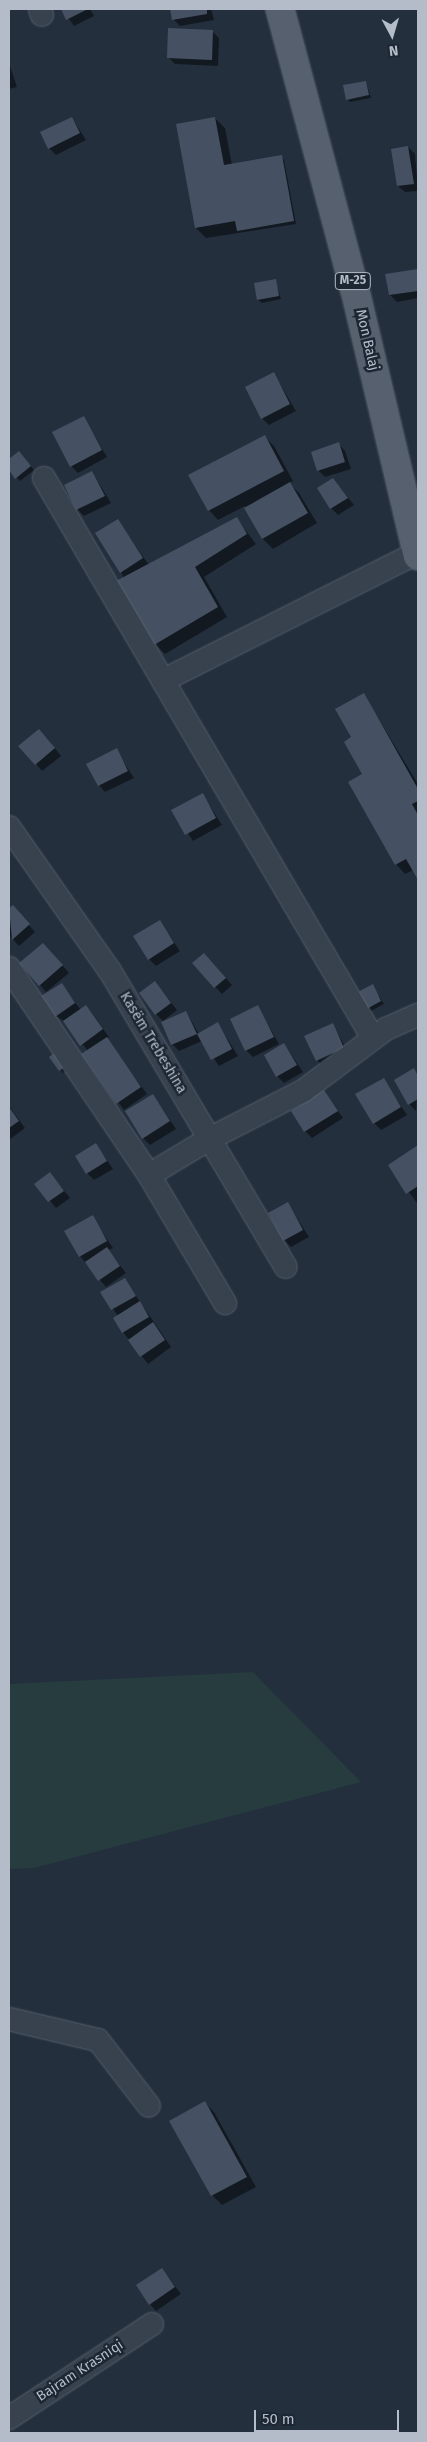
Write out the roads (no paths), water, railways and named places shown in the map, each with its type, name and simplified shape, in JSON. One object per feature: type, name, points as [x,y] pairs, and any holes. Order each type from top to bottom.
[{"type":"main road","name":"Mon Balaj","points":[[280,9],[355,290],[418,554]]},
{"type":"street","points":[[44,478],[373,1038]]},
{"type":"street","points":[[164,680],[418,554]]},
{"type":"street","name":"Kasëm Trebeshina","points":[[9,827],[110,971],[286,1266]]},
{"type":"street","points":[[9,968],[149,1175],[225,1303]]},
{"type":"street","points":[[149,1175],[209,1139],[302,1091],[373,1038],[418,1015]]},
{"type":"street","points":[[9,2019],[98,2040],[149,2106]]},
{"type":"street","name":"Bajram Krasniqi","points":[[9,2418],[152,2324]]}]
